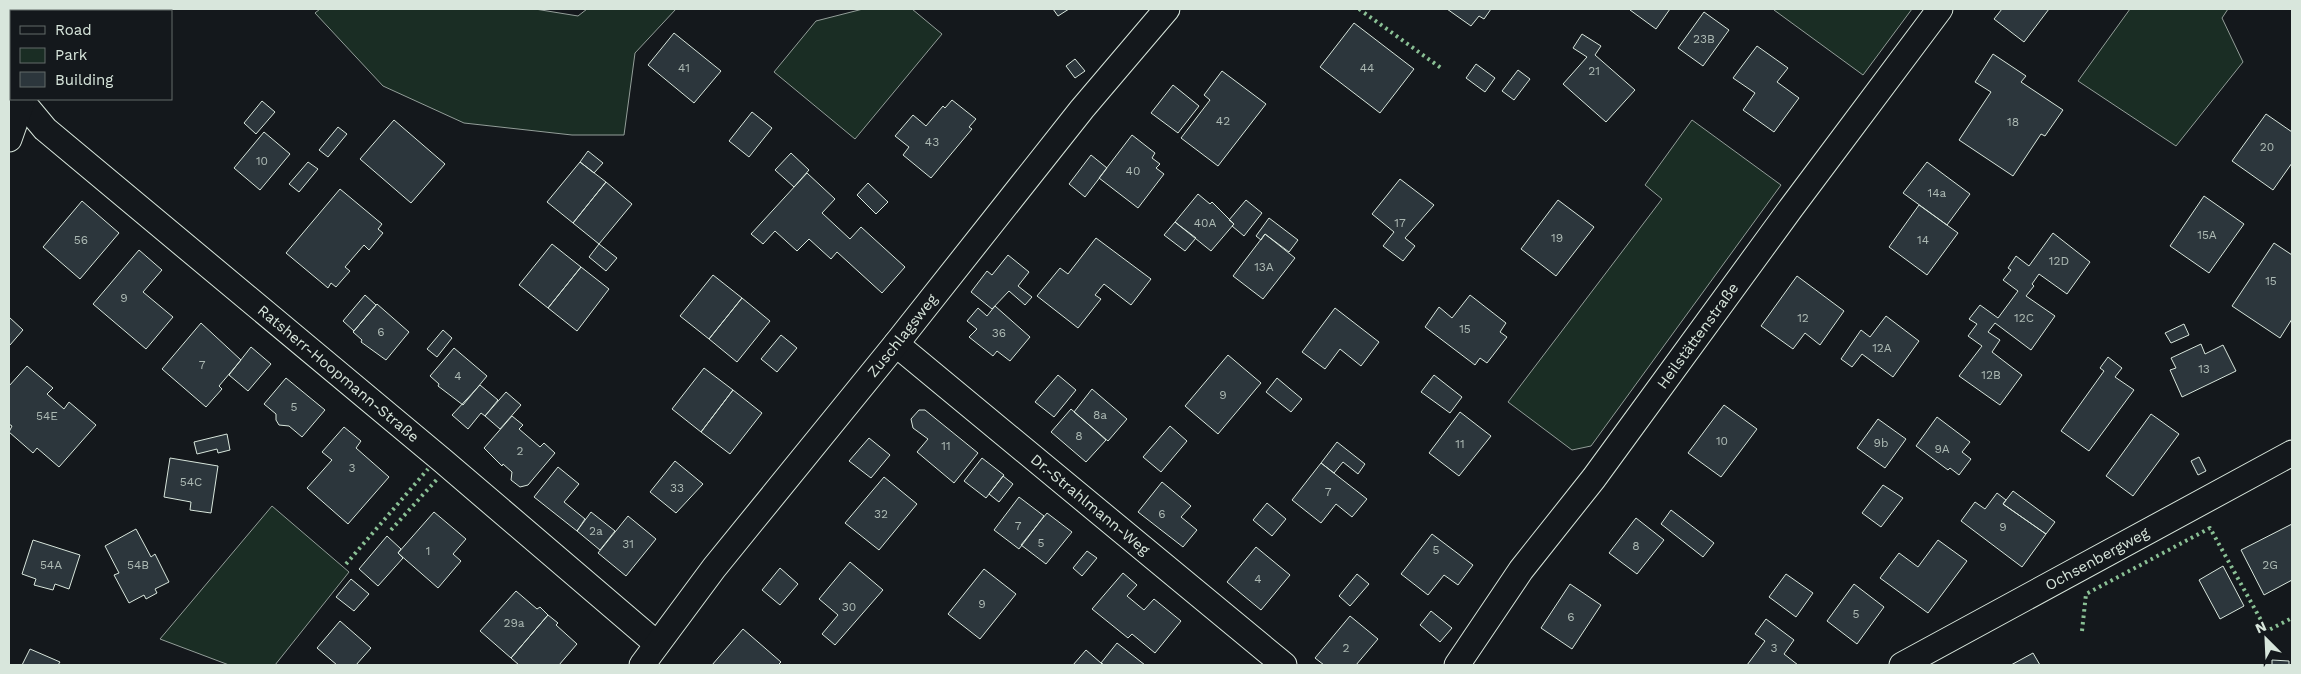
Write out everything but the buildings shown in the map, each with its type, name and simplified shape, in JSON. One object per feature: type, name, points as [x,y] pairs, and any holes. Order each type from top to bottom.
[{"type":"street","name":"Zuschlagsweg","points":[[642,665],[714,568],[896,344],[1082,109],[1167,9]]},
{"type":"street","name":"Heilstättenstraße","points":[[1457,665],[1521,570],[1594,478],[1790,208],[1940,9]]},
{"type":"street","points":[[9,139],[21,100]]},
{"type":"street","name":"Ratsherr-Hoopmann-Straße","points":[[21,100],[45,129],[443,461],[657,644]]},
{"type":"street","name":"Dr.-Strahlmann-Weg","points":[[896,344],[1284,665]]},
{"type":"street","name":"Ochsenbergweg","points":[[1902,665],[2292,453]]},
{"type":"green space","points":[[320,9],[535,9],[578,16],[587,9],[676,9],[635,53],[624,135],[572,135],[464,123],[383,86],[315,13]]},
{"type":"green space","points":[[863,9],[912,9],[942,34],[855,139],[774,72],[816,21]]},
{"type":"green space","points":[[1775,9],[1912,9],[1863,75]]},
{"type":"green space","points":[[2130,9],[2228,9],[2222,18],[2243,62],[2176,146],[2078,81]]},
{"type":"green space","points":[[1692,120],[1781,185],[1591,446],[1572,450],[1508,402],[1662,199],[1645,185]]},
{"type":"green space","points":[[272,506],[349,572],[275,665],[229,665],[160,639]]},
{"type":"hedge","points":[[1359,9],[1441,68]]},
{"type":"hedge","points":[[346,564],[428,469]]},
{"type":"hedge","points":[[391,530],[439,477]]},
{"type":"hedge","points":[[2082,631],[2086,594],[2210,528],[2267,631],[2292,618]]}]
